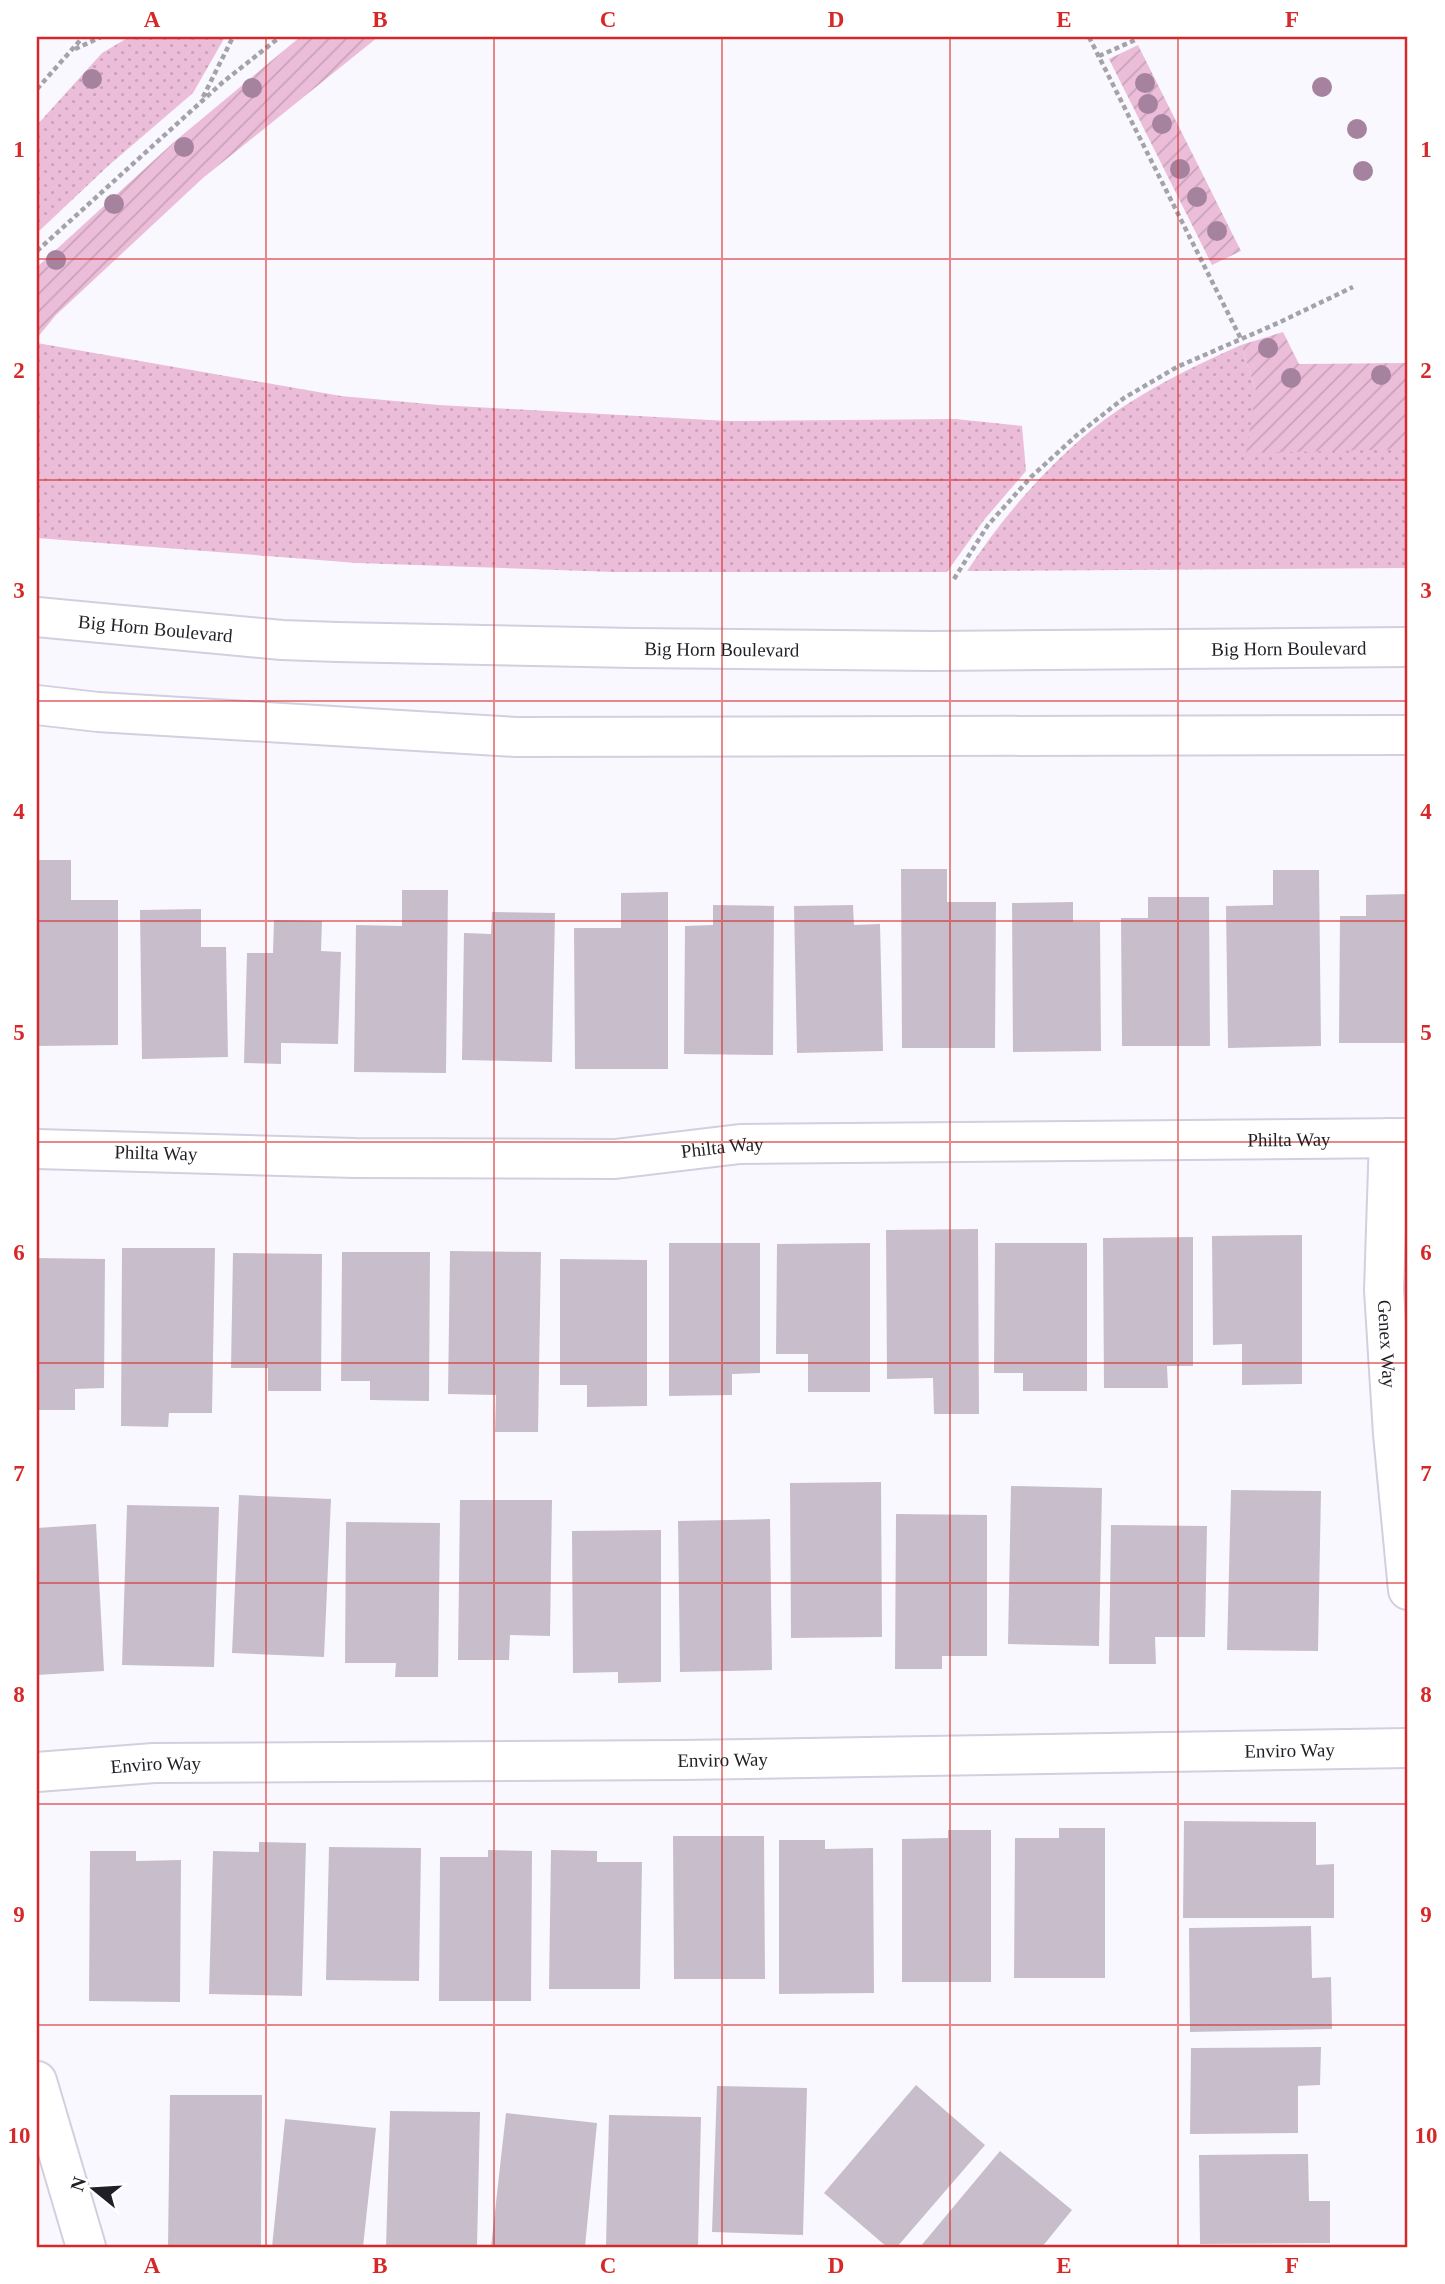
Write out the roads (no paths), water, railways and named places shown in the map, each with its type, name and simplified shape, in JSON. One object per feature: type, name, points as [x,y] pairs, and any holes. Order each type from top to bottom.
[{"type":"street","name":"Big Horn Boulevard","points":[[37,617],[282,640],[417,644],[932,651],[1408,647]]},
{"type":"street","points":[[37,705],[98,712],[516,737],[1408,734]]},
{"type":"street","name":"Philta Way","points":[[37,1149],[355,1158],[615,1159],[740,1144],[1399,1138]]},
{"type":"street","name":"Genex Way","points":[[1399,1138],[1384,1290],[1393,1434],[1408,1590]]},
{"type":"street","name":"Enviro Way","points":[[37,1772],[154,1763],[668,1760],[1408,1748]]},
{"type":"street","points":[[37,2081],[86,2247]]}]
